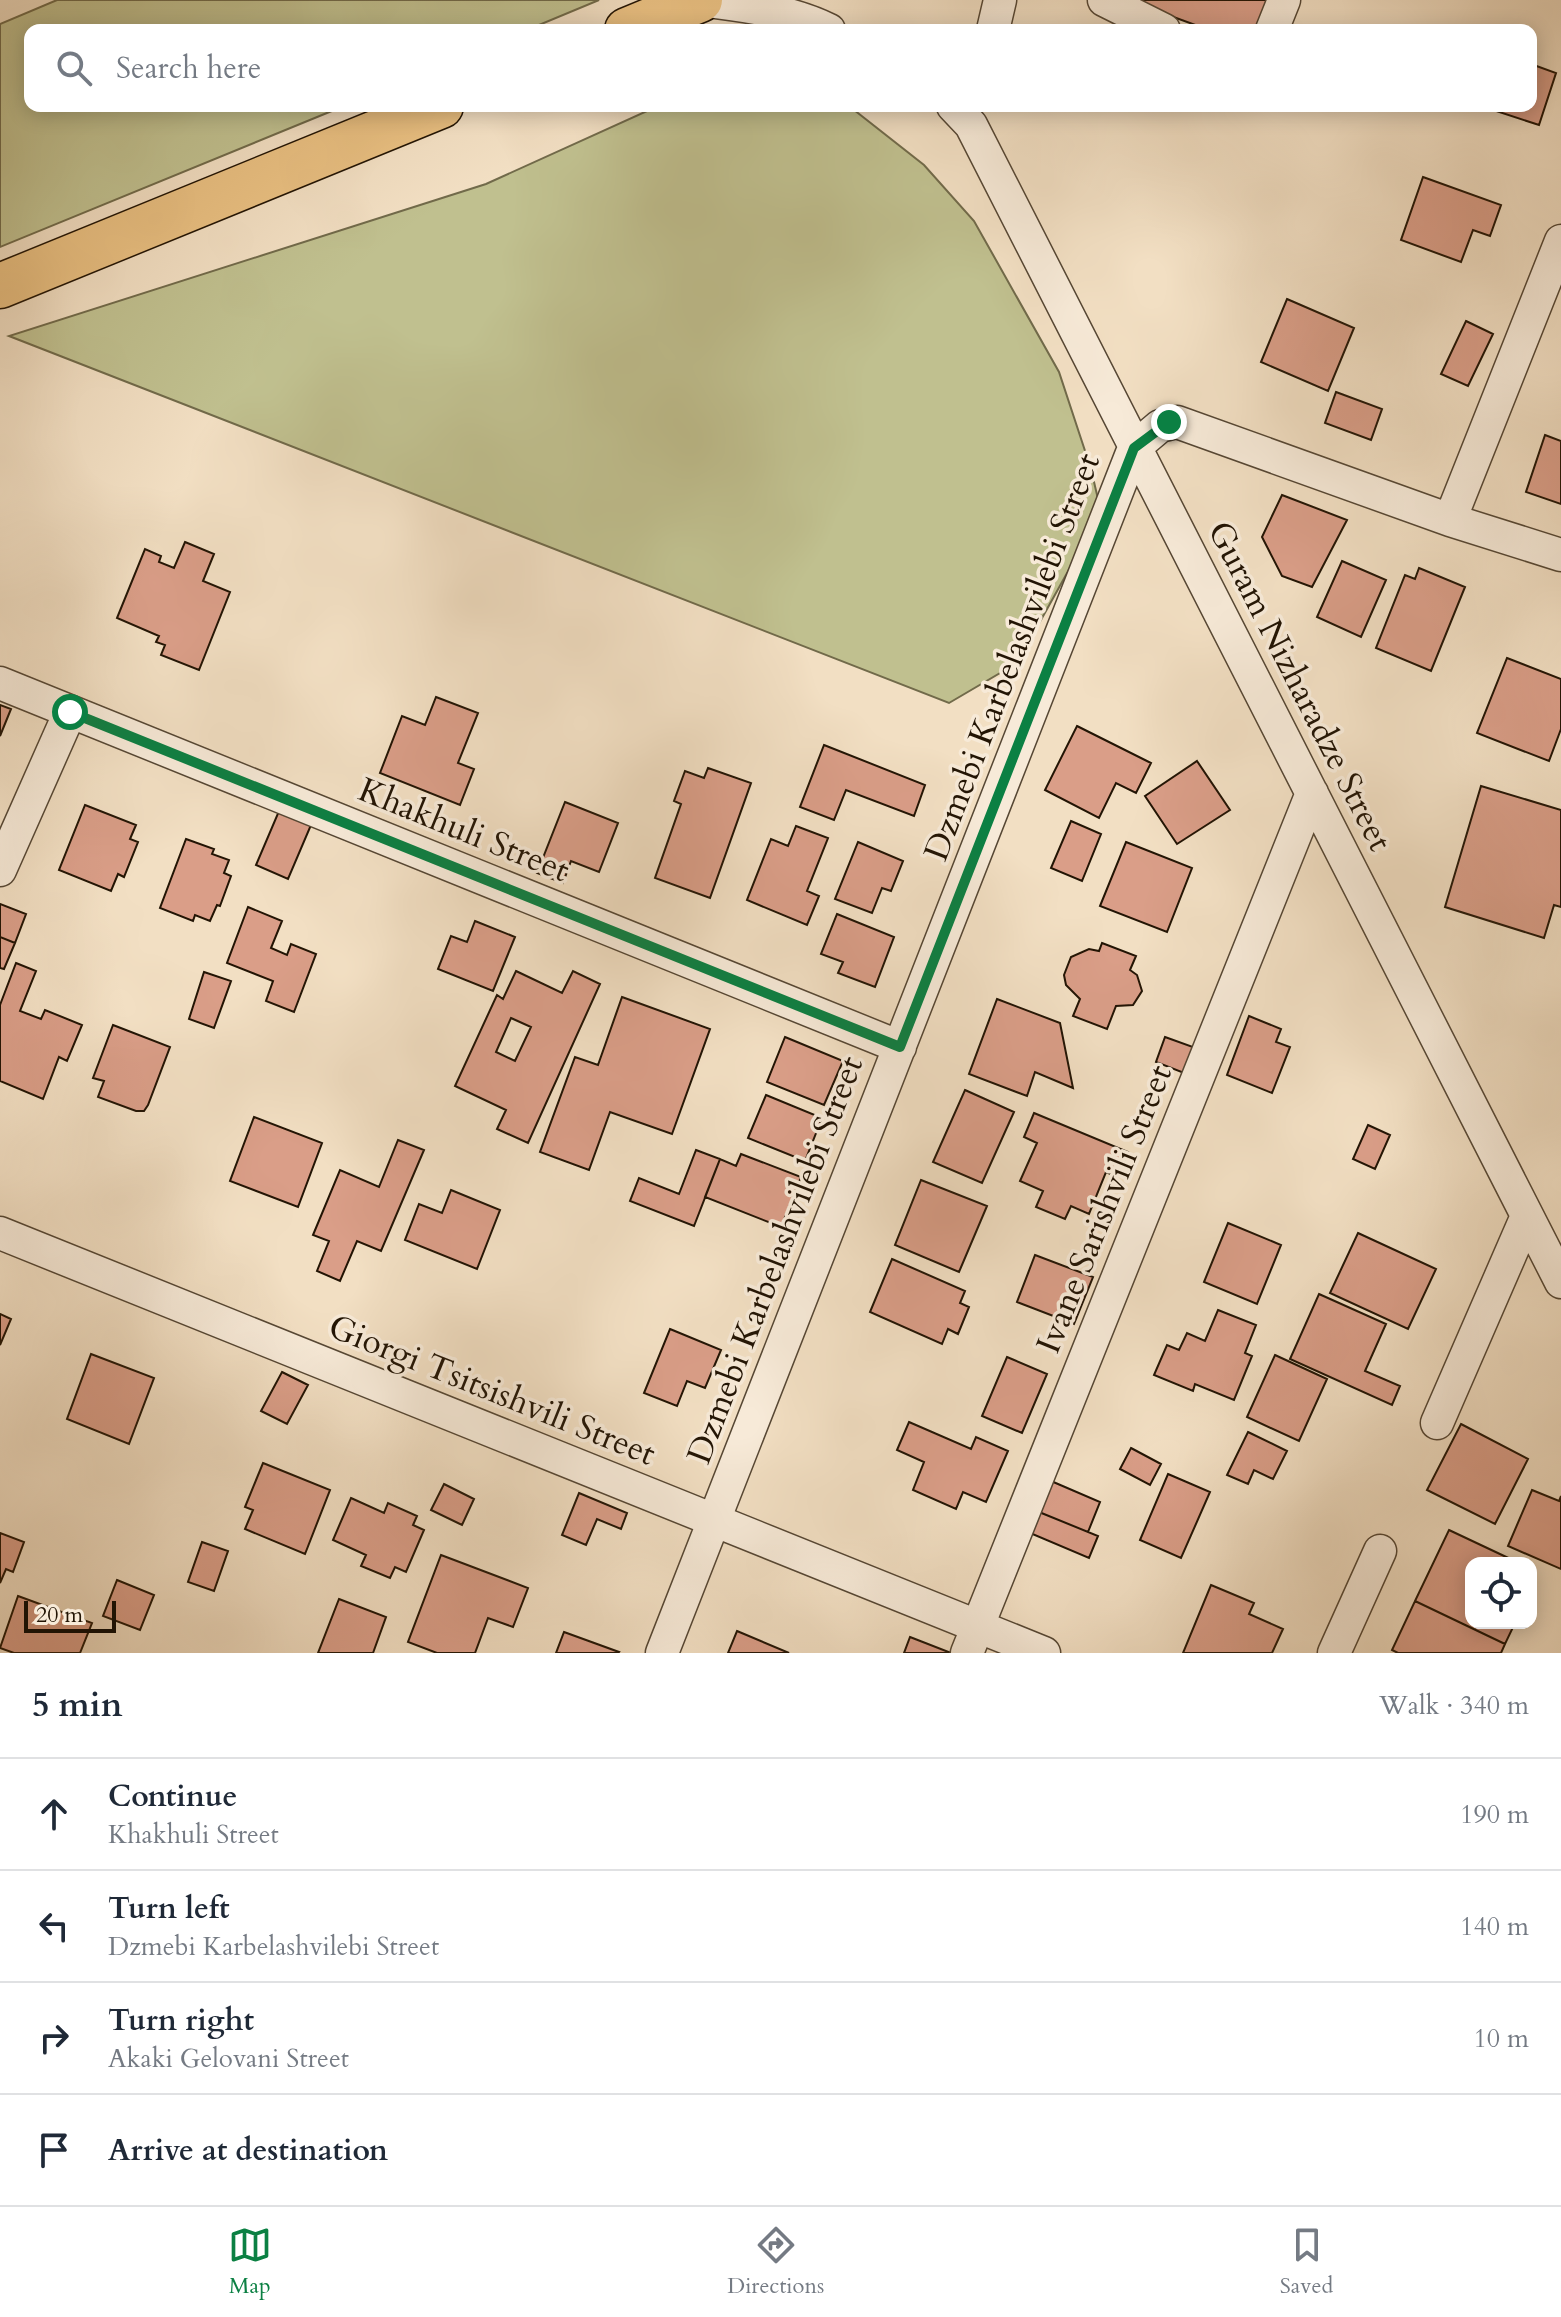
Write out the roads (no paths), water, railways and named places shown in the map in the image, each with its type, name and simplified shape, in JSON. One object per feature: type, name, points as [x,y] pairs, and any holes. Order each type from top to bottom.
[{"type":"highway","points":[[642,24],[700,0]]},
{"type":"highway","points":[[0,286],[426,112]]},
{"type":"street","points":[[700,0],[766,9],[817,24]]},
{"type":"street","points":[[994,24],[1000,0]]},
{"type":"street","points":[[1104,0],[1152,24]]},
{"type":"street","points":[[1274,24],[1284,0]]},
{"type":"street","name":"Guram Nizharadze Street","points":[[966,112],[1134,448],[1561,1282]]},
{"type":"street","points":[[1450,520],[1561,241]]},
{"type":"street","points":[[1134,448],[1160,426],[1177,422],[1450,520],[1561,555]]},
{"type":"street","name":"Dzmebi Karbelashvilebi Street","points":[[662,1653],[1134,448]]},
{"type":"street","name":"Khakhuli Street","points":[[0,683],[900,1047]]},
{"type":"street","points":[[0,870],[70,712]]},
{"type":"street","name":"Ivane Sarishvili Street","points":[[972,1640],[1312,793]]},
{"type":"street","points":[[1437,1423],[1527,1216]]},
{"type":"street","name":"Giorgi Tsitsishvili Street","points":[[0,1233],[714,1520],[972,1640],[1044,1653]]},
{"type":"street","points":[[1334,1653],[1380,1551]]}]
